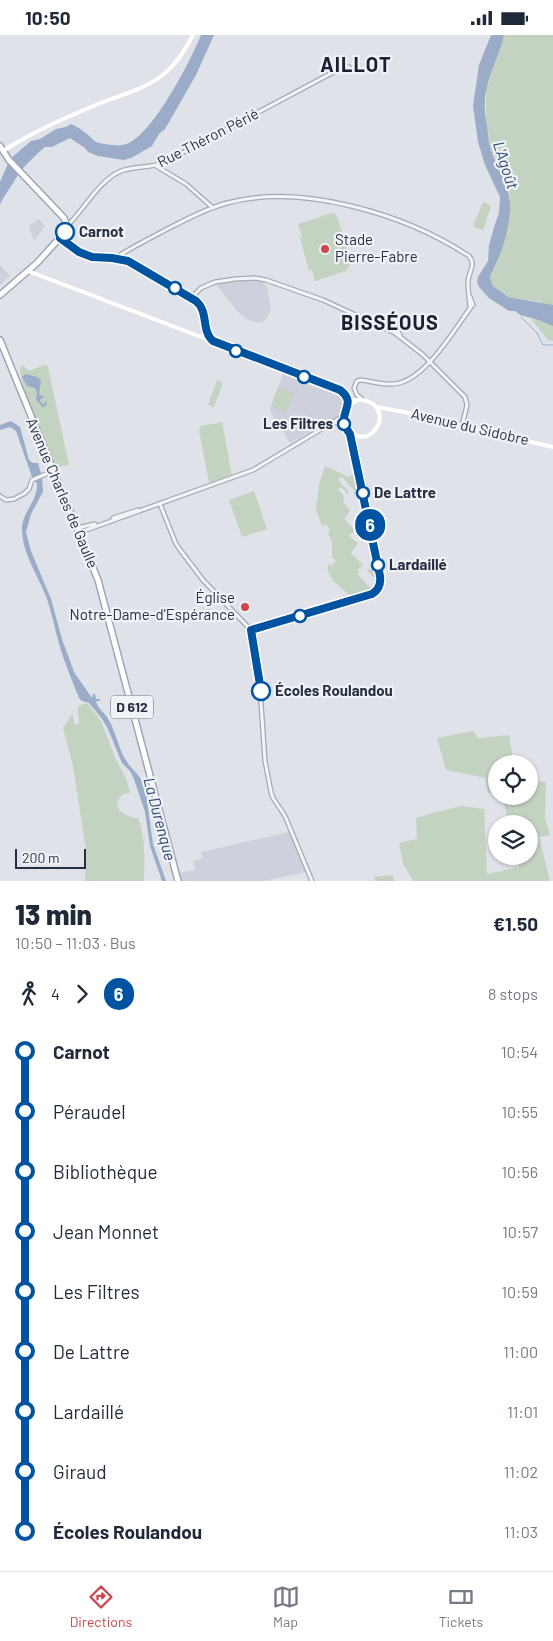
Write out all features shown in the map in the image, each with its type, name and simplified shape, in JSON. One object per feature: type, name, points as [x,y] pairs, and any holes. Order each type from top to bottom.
[{"type":"main road","points":[[0,295],[28,271],[60,238],[66,222],[9,161],[1,149],[57,121],[150,84],[173,66],[184,53],[193,35]]},
{"type":"main road","points":[[60,238],[84,255],[128,261],[199,303],[204,310],[208,334],[211,340],[221,345]]},
{"type":"main road","points":[[28,271],[343,393],[356,401]]},
{"type":"main road","points":[[199,336],[204,337],[208,334]]},
{"type":"main road","name":"Avenue Charles de Gaulle","points":[[0,340],[100,587],[178,881]]},
{"type":"main road","points":[[343,393],[348,400],[344,425],[349,431],[358,436],[365,437],[372,433],[377,426],[380,416],[387,409]]},
{"type":"main road","points":[[347,409],[351,404],[362,400],[372,403],[377,407],[380,416]]},
{"type":"main road","name":"Avenue du Sidobre","points":[[377,407],[553,447]]},
{"type":"street","name":"Rue Théron Périé","points":[[66,222],[75,217],[99,188],[120,172],[156,165],[343,67],[349,67]]},
{"type":"street","points":[[156,165],[186,184],[208,203],[210,208]]},
{"type":"street","points":[[114,258],[210,208],[247,199],[282,196],[315,199],[379,215],[435,236],[468,256],[472,260],[473,265],[468,279],[472,306],[436,356],[423,369],[406,381],[393,385],[357,381],[354,388],[362,400]]},
{"type":"street","points":[[66,222],[75,217]]},
{"type":"street","points":[[191,298],[201,288],[215,282],[235,279],[259,279],[323,300],[386,329],[395,330],[430,361],[466,398],[467,405],[462,426]]},
{"type":"street","points":[[356,401],[357,395]]},
{"type":"street","points":[[78,532],[253,470],[345,415]]},
{"type":"street","points":[[332,424],[340,423],[344,425]]},
{"type":"street","points":[[251,630],[372,594],[379,587],[380,576],[349,431]]},
{"type":"street","points":[[352,442],[358,436]]},
{"type":"street","points":[[0,496],[6,501],[14,499],[29,489],[35,479],[53,471]]},
{"type":"street","points":[[78,532],[79,528],[84,526],[160,503]]},
{"type":"street","points":[[160,503],[176,544],[181,551],[203,580],[251,630],[259,674],[265,758],[271,792],[285,817],[312,881]]},
{"type":"street","points":[[74,522],[84,526]]},
{"type":"shaded area","points":[[39,219],[45,226],[34,241],[29,226]]},
{"type":"shaded area","points":[[0,265],[10,276],[0,285]]},
{"type":"shaded area","points":[[236,280],[261,281],[267,287],[271,309],[264,321],[260,323],[247,319],[238,312],[217,286],[223,282]]},
{"type":"shaded area","points":[[283,374],[342,397],[344,402],[340,416],[290,443],[271,413],[270,408]]},
{"type":"shaded area","points":[[289,832],[306,872],[264,881],[181,881],[179,873],[195,870],[193,861],[203,858],[201,852]]},
{"type":"green space","points":[[504,35],[553,35],[553,341],[548,340],[532,320],[541,302],[508,297],[492,285],[490,276],[496,266],[508,225],[510,211],[510,197],[503,174],[491,150],[486,120],[486,88]]},
{"type":"green space","points":[[483,202],[491,207],[483,230],[473,226]]},
{"type":"green space","name":"Stade Pierre-Fabre","points":[[332,213],[338,219],[350,259],[350,265],[346,271],[315,281],[312,270],[309,271],[298,224]]},
{"type":"green space","points":[[46,364],[69,465],[54,468],[22,390],[23,384],[20,372],[22,365],[29,371]]},
{"type":"green space","points":[[217,380],[223,383],[214,407],[208,405]]},
{"type":"green space","points":[[278,387],[294,393],[286,412],[271,406]]},
{"type":"green space","points":[[222,422],[232,475],[209,483],[199,430],[200,426]]},
{"type":"green space","points":[[325,466],[349,477],[356,472],[361,495],[357,496],[353,493],[355,491],[341,476],[338,480],[349,492],[347,494],[341,487],[338,489],[344,496],[343,502],[350,508],[345,520],[356,529],[349,536],[358,543],[351,553],[363,565],[358,570],[358,574],[370,588],[377,581],[366,569],[378,570],[378,583],[374,591],[354,599],[333,581],[327,569],[329,564],[332,565],[336,561],[332,557],[332,543],[328,533],[330,530],[325,524],[322,527],[316,508],[319,485]]},
{"type":"green space","points":[[254,491],[267,529],[242,537],[229,500]]},
{"type":"green space","points":[[88,704],[101,721],[117,762],[126,778],[130,793],[123,794],[117,803],[120,811],[128,816],[138,818],[143,840],[144,881],[85,881],[86,850],[73,766],[63,728],[72,714],[75,724],[79,724],[78,707]]},
{"type":"green space","points":[[473,731],[478,738],[509,735],[512,755],[488,755],[488,793],[485,778],[446,770],[437,738]]},
{"type":"green space","points":[[538,782],[546,782],[545,819],[550,835],[539,837],[550,881],[413,881],[403,864],[399,843],[417,839],[416,818],[462,806],[484,809],[487,874],[519,867],[519,865],[538,865],[538,815],[507,815],[504,805],[538,805]]},
{"type":"green space","points":[[393,875],[394,881],[375,881],[374,877]]},
{"type":"water","points":[[201,35],[214,35],[196,75],[165,129],[159,134],[152,146],[124,160],[98,156],[88,152],[70,138],[52,147],[45,147],[21,170],[0,205],[0,182],[10,159],[31,141],[40,139],[56,129],[71,124],[99,143],[126,144],[139,136],[171,94]]},
{"type":"water","points":[[491,35],[504,35],[487,86],[485,96],[486,120],[491,150],[506,184],[510,215],[506,237],[490,276],[492,285],[508,297],[553,305],[553,326],[520,315],[515,311],[509,311],[489,298],[477,282],[488,261],[489,245],[499,213],[500,197],[485,165],[478,142],[473,106],[479,65]]},
{"type":"water","points":[[25,374],[41,380],[39,394],[45,398],[41,398],[40,401],[44,405],[46,400],[45,407],[42,407],[36,399],[37,393],[35,388],[27,386],[22,377]]},
{"type":"water","points":[[11,421],[20,427],[29,460],[33,463],[38,463],[42,477],[43,492],[31,514],[26,532],[31,551],[51,599],[62,639],[74,672],[92,698],[93,694],[95,694],[96,699],[100,699],[100,701],[96,701],[97,704],[107,717],[126,760],[140,778],[146,792],[151,790],[146,793],[153,844],[166,881],[162,881],[150,846],[145,812],[134,779],[130,771],[122,763],[102,719],[89,703],[79,698],[61,651],[47,599],[25,549],[22,525],[35,496],[37,484],[32,477],[16,431],[10,427],[0,430],[0,425]]},
{"type":"waterway","points":[[521,317],[537,333],[543,345],[553,345]]},
{"type":"bus line","name":"6","points":[[65,232],[60,238],[79,252],[92,257],[128,261],[199,303],[204,310],[211,340],[340,390],[348,401],[344,425],[350,434],[381,581],[380,585],[377,591],[372,594],[251,630],[261,691]]},
{"type":"place","name":"Carnot","points":[[65,232]]},
{"type":"place","name":"Stade Pierre-Fabre","points":[[325,249]]},
{"type":"place","name":"Les Filtres","points":[[344,424]]},
{"type":"place","name":"De Lattre","points":[[363,493]]},
{"type":"place","name":"Lardaillé","points":[[378,565]]},
{"type":"place","name":"Église Notre-Dame-d'Espérance","points":[[245,607]]},
{"type":"place","name":"Écoles Roulandou","points":[[261,691]]},
{"type":"district","name":"AILLOT","points":[[356,65]]},
{"type":"district","name":"BISSÉOUS","points":[[390,323]]},
{"type":"water label","name":"L'Agoût","points":[[506,165]]},
{"type":"water label","name":"La Durenque","points":[[160,819]]}]
